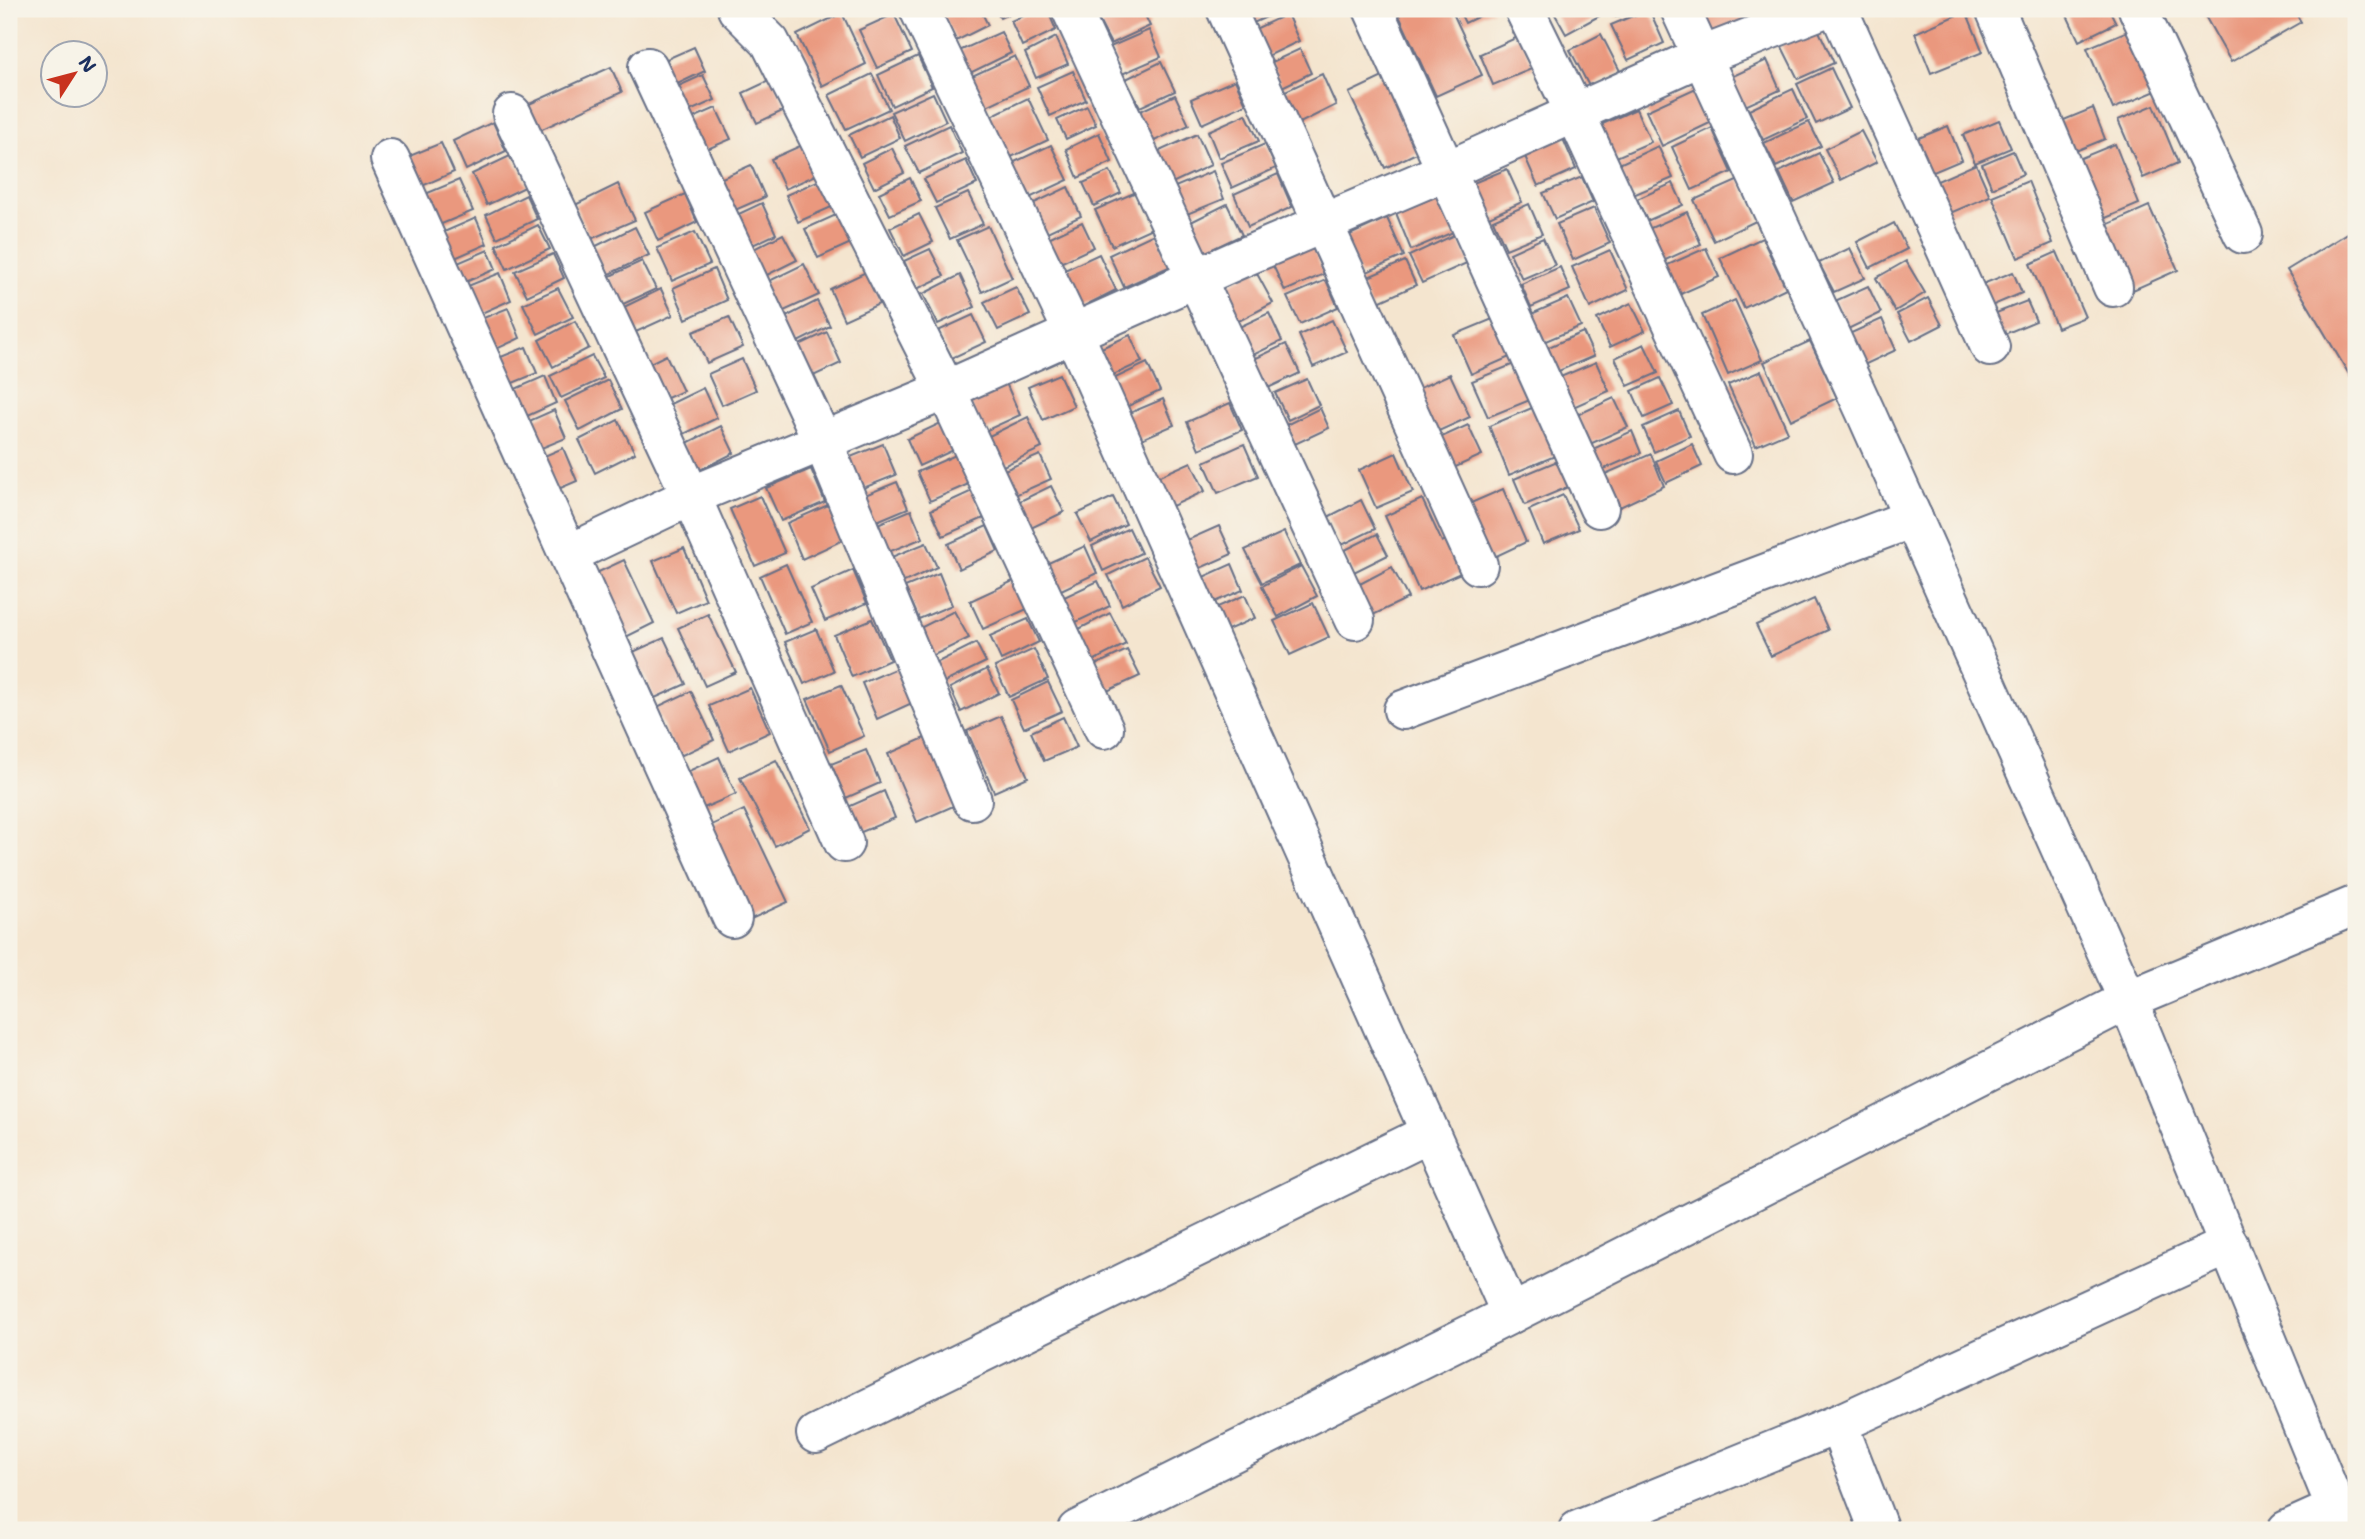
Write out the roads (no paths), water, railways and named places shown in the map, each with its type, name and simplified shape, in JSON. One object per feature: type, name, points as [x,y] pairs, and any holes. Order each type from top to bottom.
[{"type":"street","points":[[737,9],[770,42],[946,390],[1104,729]]},
{"type":"street","points":[[919,9],[1073,332],[1511,1314]]},
{"type":"street","points":[[1071,9],[1355,620]]},
{"type":"street","points":[[1226,9],[1478,565]]},
{"type":"street","points":[[1373,9],[1599,508]]},
{"type":"street","points":[[1524,9],[1733,454]]},
{"type":"street","points":[[1681,9],[1913,518],[2128,1000],[2340,1519],[2287,1530]]},
{"type":"street","points":[[569,554],[691,496],[946,390],[1195,278],[1448,170],[1702,55],[1823,9]]},
{"type":"street","points":[[1839,9],[1990,347]]},
{"type":"street","points":[[1996,9],[2113,287]]},
{"type":"street","points":[[2138,9],[2243,234]]},
{"type":"street","points":[[648,67],[823,442],[972,800]]},
{"type":"street","points":[[512,114],[691,496],[844,844]]},
{"type":"street","points":[[390,159],[733,918]]},
{"type":"street","points":[[1404,710],[1913,518]]},
{"type":"street","points":[[1077,1530],[1511,1314],[2128,1000],[2356,905]]},
{"type":"street","points":[[816,1434],[1430,1133]]},
{"type":"street","points":[[1578,1530],[1838,1424],[2229,1245]]},
{"type":"street","points":[[1838,1424],[1879,1530]]}]
